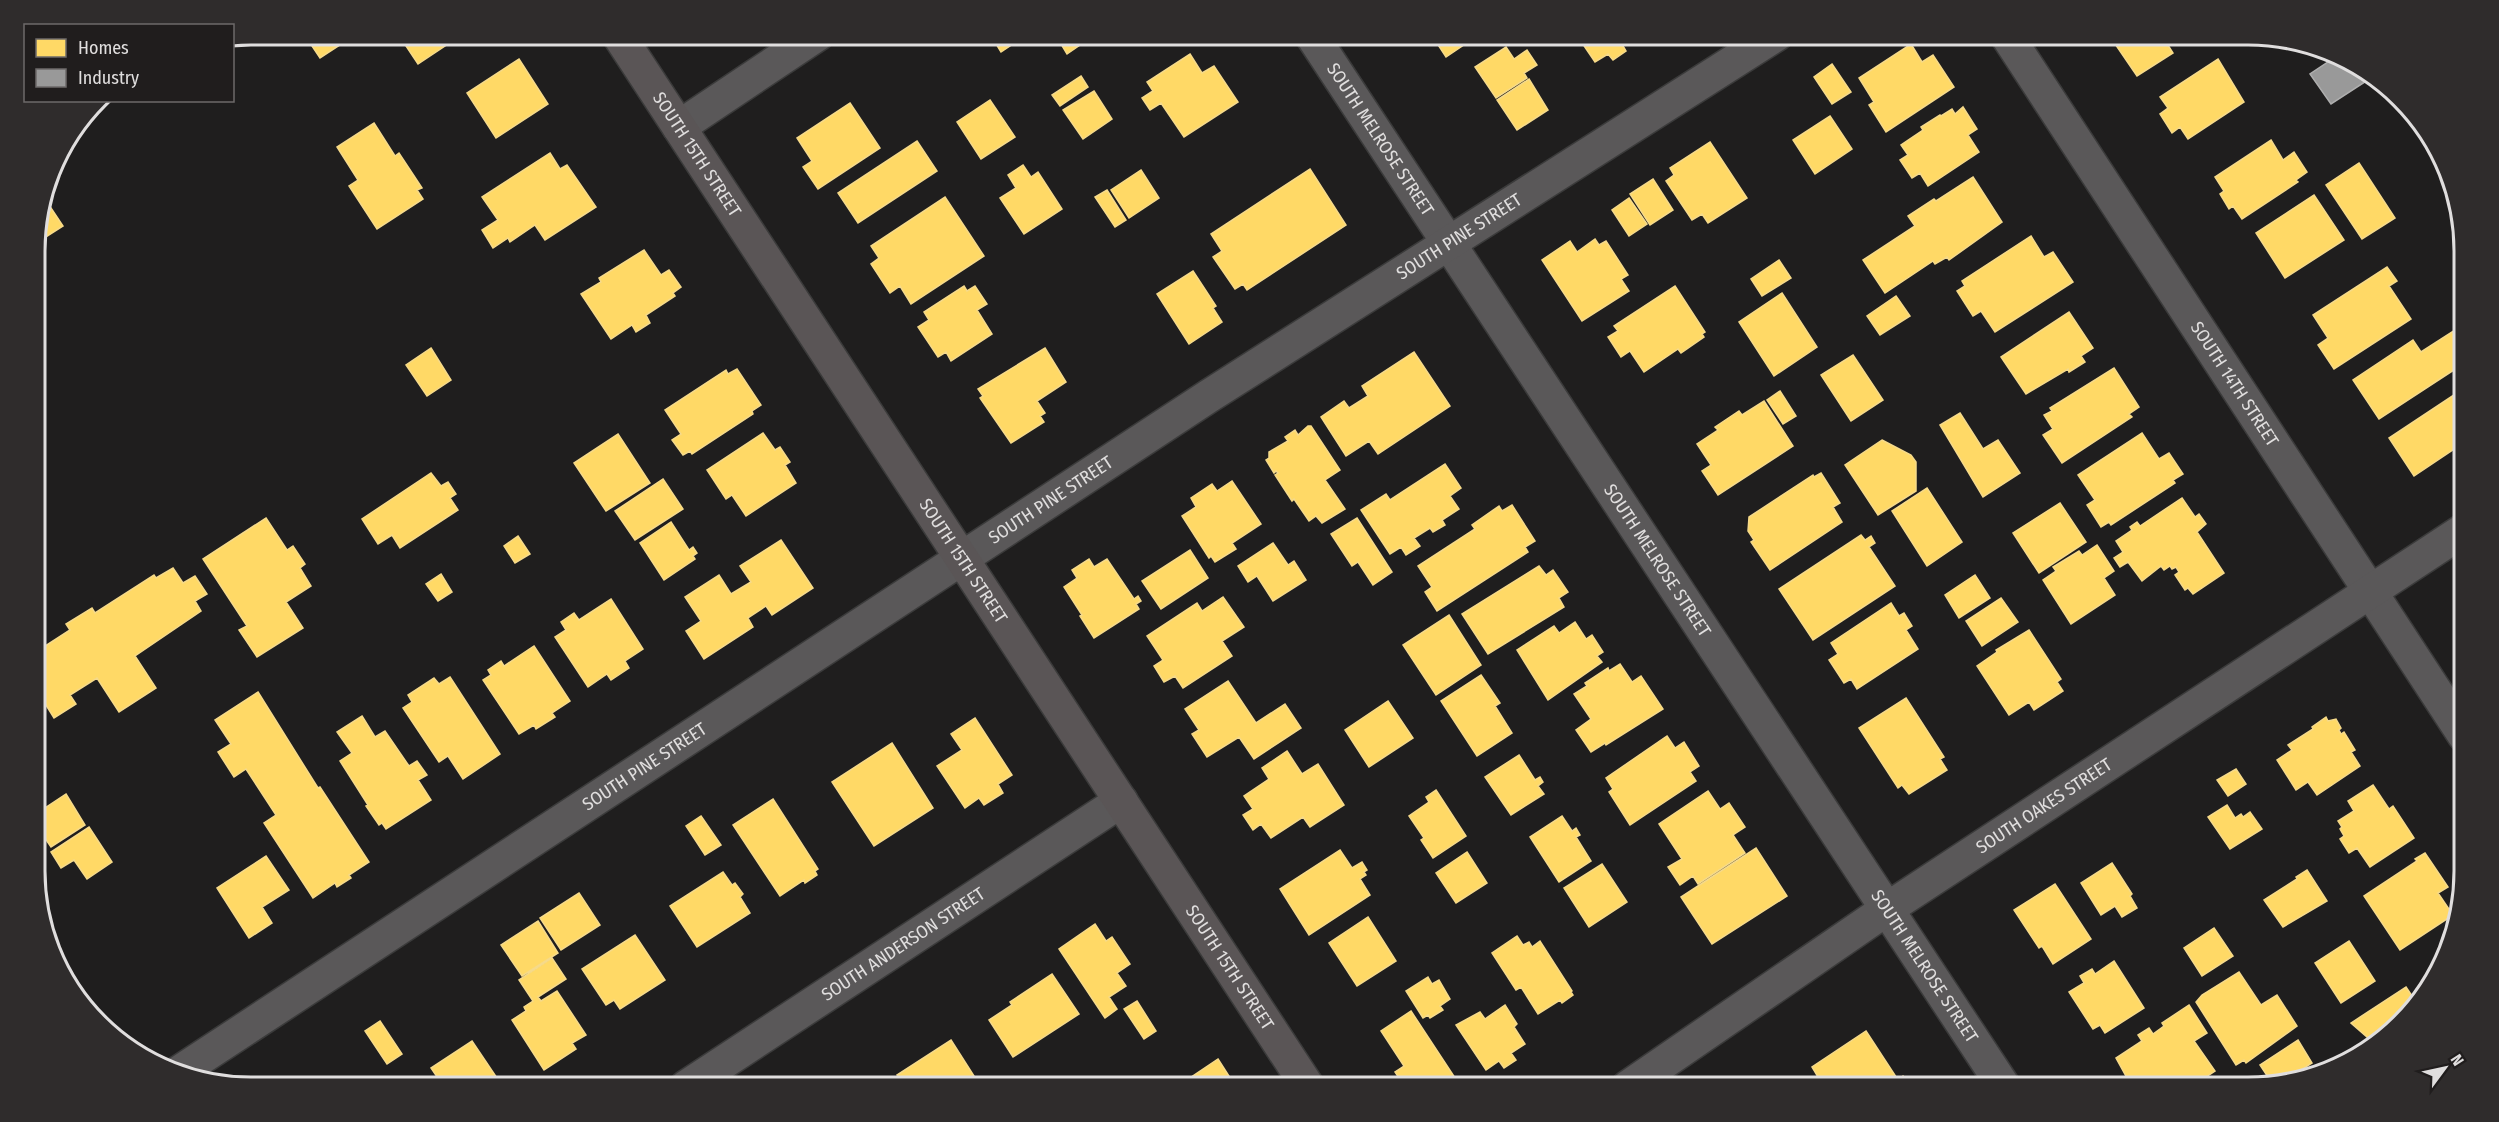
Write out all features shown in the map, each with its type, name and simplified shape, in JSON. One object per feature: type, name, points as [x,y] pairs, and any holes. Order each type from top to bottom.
[{"type":"street","name":"SOUTH 15TH STREET","points":[[625,45],[1301,1077]]},
{"type":"street","points":[[679,127],[802,45]]},
{"type":"street","name":"SOUTH MELROSE STREET","points":[[1318,45],[1997,1077]]},
{"type":"street","name":"SOUTH PINE STREET","points":[[188,1067],[1219,389],[1761,45]]},
{"type":"street","name":"SOUTH 14TH STREET","points":[[2013,45],[2454,720]]},
{"type":"street","name":"SOUTH OAKES STREET","points":[[1643,1077],[1887,909],[2454,537]]},
{"type":"street","name":"SOUTH ANDERSON STREET","points":[[701,1077],[1121,801]]},
{"type":"building: Homes","points":[[311,45],[340,45],[320,58]]},
{"type":"building: Homes","points":[[405,45],[446,45],[418,64]]},
{"type":"building: Homes","points":[[997,45],[1012,45],[1001,52]]},
{"type":"building: Homes","points":[[1062,45],[1080,45],[1067,54]]},
{"type":"building: Homes","points":[[1438,45],[1464,45],[1446,57]]},
{"type":"building: Homes","points":[[1583,45],[1623,45],[1626,51],[1613,60],[1608,54],[1595,62]]},
{"type":"building: Homes","points":[[1912,45],[1922,62],[1933,55],[1954,87],[1886,132],[1869,105],[1874,102],[1859,78]]},
{"type":"building: Homes","points":[[2116,45],[2168,45],[2173,53],[2137,76]]},
{"type":"building: Homes","points":[[1506,47],[1514,59],[1527,50],[1537,65],[1524,73],[1527,78],[1496,98],[1475,67]]},
{"type":"building: Homes","points":[[1190,54],[1202,73],[1214,66],[1238,102],[1184,137],[1161,103],[1150,110],[1142,98],[1153,91],[1147,82]]},
{"type":"building: Homes","points":[[519,59],[548,104],[496,138],[467,93]]},
{"type":"building: Homes","points":[[2218,59],[2244,102],[2188,139],[2180,127],[2172,133],[2160,114],[2168,108],[2160,97]]},
{"type":"building: Homes","points":[[1832,64],[1851,92],[1832,104],[1814,77]]},
{"type":"building: Homes","points":[[1081,76],[1088,87],[1060,106],[1052,95]]},
{"type":"building: Homes","points":[[1529,79],[1548,110],[1517,130],[1497,100]]},
{"type":"building: Homes","points":[[1094,91],[1112,119],[1083,139],[1063,110]]},
{"type":"building: Homes","points":[[990,100],[1015,137],[981,159],[957,122]]},
{"type":"building: Homes","points":[[850,103],[880,148],[818,189],[803,167],[812,161],[797,138]]},
{"type":"building: Homes","points":[[1963,107],[1977,129],[1968,135],[1979,152],[1928,186],[1920,173],[1912,178],[1900,160],[1908,155],[1901,145],[1923,130],[1921,127],[1940,115],[1952,109],[1955,114]]},
{"type":"building: Homes","points":[[1830,116],[1852,149],[1815,174],[1793,140]]},
{"type":"building: Homes","points":[[374,123],[395,156],[399,153],[422,188],[417,190],[423,199],[377,229],[349,186],[358,180],[337,147]]},
{"type":"building: Homes","points":[[2271,140],[2283,160],[2294,152],[2307,172],[2296,180],[2298,182],[2242,219],[2233,206],[2229,209],[2220,194],[2224,191],[2215,177]]},
{"type":"building: Homes","points":[[917,141],[937,171],[858,223],[838,193]]},
{"type":"building: Homes","points":[[1710,142],[1747,198],[1708,223],[1702,214],[1692,220],[1666,181],[1674,175],[1670,168]]},
{"type":"building: Homes","points":[[550,153],[560,169],[567,165],[596,207],[545,240],[535,225],[510,242],[508,238],[493,248],[482,230],[498,220],[482,197]]},
{"type":"building: Homes","points":[[2359,163],[2395,218],[2362,239],[2326,185]]},
{"type":"building: Homes","points":[[1023,165],[1031,177],[1038,172],[1062,209],[1024,234],[1000,198],[1016,188],[1008,175]]},
{"type":"building: Homes","points":[[1310,169],[1346,225],[1247,290],[1243,284],[1235,289],[1213,257],[1222,251],[1211,234]]},
{"type":"building: Homes","points":[[1141,170],[1159,198],[1129,218],[1111,190]]},
{"type":"building: Homes","points":[[1973,177],[2002,222],[1949,260],[1947,257],[1935,264],[1933,261],[1885,293],[1863,260],[1915,226],[1908,216]]},
{"type":"building: Homes","points":[[1653,179],[1673,210],[1650,225],[1630,194]]},
{"type":"building: Homes","points":[[1107,190],[1126,220],[1115,227],[1095,197]]},
{"type":"building: Homes","points":[[2314,195],[2344,240],[2285,278],[2256,233]]},
{"type":"building: Homes","points":[[945,197],[984,256],[911,304],[900,286],[890,293],[871,264],[879,258],[871,246]]},
{"type":"building: Homes","points":[[1629,198],[1647,224],[1629,236],[1612,210]]},
{"type":"building: Homes","points":[[50,207],[63,226],[45,238]]},
{"type":"building: Homes","points":[[2031,236],[2044,257],[2053,252],[2073,282],[1995,332],[1981,311],[1973,316],[1957,291],[1965,286],[1962,281]]},
{"type":"building: Homes","points":[[1595,239],[1599,245],[1606,241],[1628,275],[1621,279],[1629,291],[1582,321],[1542,260],[1570,241],[1577,252]]},
{"type":"building: Homes","points":[[644,250],[661,275],[669,270],[681,287],[673,293],[675,296],[646,315],[650,323],[636,332],[632,325],[611,339],[581,294],[601,282],[599,278]]},
{"type":"building: Homes","points":[[1779,260],[1791,278],[1762,296],[1751,279]]},
{"type":"building: Homes","points":[[2387,267],[2397,281],[2389,286],[2411,319],[2334,369],[2318,345],[2328,338],[2313,315]]},
{"type":"building: Homes","points":[[1193,271],[1216,306],[1213,308],[1222,322],[1189,344],[1157,294]]},
{"type":"building: Homes","points":[[964,286],[967,291],[975,286],[987,304],[977,310],[992,334],[951,361],[946,352],[938,357],[918,327],[929,320],[924,312]]},
{"type":"building: Homes","points":[[1675,286],[1705,332],[1702,334],[1704,337],[1681,353],[1678,349],[1644,372],[1630,351],[1621,357],[1608,337],[1618,331],[1614,326]]},
{"type":"building: Homes","points":[[1782,293],[1817,347],[1774,376],[1739,322]]},
{"type":"building: Homes","points":[[1896,296],[1910,316],[1880,335],[1867,316]]},
{"type":"building: Homes","points":[[2069,312],[2093,348],[2081,356],[2085,362],[2069,372],[2068,369],[2026,394],[2001,357]]},
{"type":"building: Homes","points":[[2454,331],[2454,370],[2379,419],[2353,380],[2413,340],[2421,352]]},
{"type":"building: Homes","points":[[431,348],[451,380],[427,396],[406,365]]},
{"type":"building: Homes","points":[[1045,348],[1066,382],[1037,401],[1045,413],[1040,416],[1044,422],[1011,443],[980,398],[983,396],[978,389]]},
{"type":"building: Homes","points":[[1414,352],[1450,406],[1378,454],[1369,441],[1346,456],[1321,417],[1344,401],[1349,408],[1368,396],[1362,386]]},
{"type":"building: Homes","points":[[1853,355],[1883,400],[1851,421],[1821,375]]},
{"type":"building: Homes","points":[[2114,368],[2139,407],[2129,414],[2132,417],[2062,463],[2043,435],[2053,429],[2044,415],[2052,411],[2050,408]]},
{"type":"building: Homes","points":[[737,369],[761,405],[752,411],[753,414],[692,454],[690,451],[683,455],[672,440],[681,434],[665,410],[726,370],[728,374]]},
{"type":"building: Homes","points":[[1780,391],[1796,416],[1783,424],[1767,400]]},
{"type":"building: Homes","points":[[2454,395],[2454,449],[2414,476],[2389,438]]},
{"type":"building: Homes","points":[[1764,401],[1793,446],[1718,495],[1702,471],[1711,465],[1697,444],[1718,430],[1715,427],[1739,411],[1742,415]]},
{"type":"building: Homes","points":[[1960,413],[1983,449],[1998,440],[2020,473],[1983,497],[1940,425]]},
{"type":"building: Homes","points":[[1311,426],[1340,470],[1325,480],[1345,509],[1322,523],[1316,516],[1309,521],[1294,499],[1292,501],[1275,475],[1278,473],[1276,471],[1274,473],[1266,460],[1269,458],[1269,452],[1288,441],[1285,437],[1295,430],[1298,435]]},
{"type":"building: Homes","points":[[763,433],[775,450],[780,447],[790,462],[785,465],[796,483],[746,516],[732,495],[726,499],[707,470]]},
{"type":"building: Homes","points":[[2142,433],[2159,459],[2169,453],[2183,474],[2173,480],[2175,483],[2111,525],[2109,522],[2101,527],[2087,505],[2095,500],[2078,475]]},
{"type":"building: Homes","points":[[618,434],[650,483],[606,511],[574,463]]},
{"type":"building: Homes","points":[[1882,440],[1911,455],[1916,462],[1916,491],[1878,515],[1845,465]]},
{"type":"building: Homes","points":[[1445,464],[1461,488],[1450,496],[1459,509],[1442,520],[1445,525],[1433,532],[1430,528],[1414,538],[1420,546],[1406,555],[1401,547],[1390,554],[1361,510],[1386,494],[1390,500]]},
{"type":"building: Homes","points":[[431,473],[441,486],[448,482],[456,494],[450,498],[458,510],[400,548],[392,535],[378,544],[362,519]]},
{"type":"building: Homes","points":[[1821,473],[1840,503],[1833,507],[1842,522],[1770,570],[1751,542],[1754,540],[1748,531],[1749,517],[1813,475],[1814,477]]},
{"type":"building: Homes","points":[[663,479],[683,509],[635,540],[615,511]]},
{"type":"building: Homes","points":[[1232,481],[1261,524],[1232,543],[1236,549],[1215,562],[1211,556],[1209,558],[1182,516],[1196,507],[1191,498],[1212,484],[1217,491]]},
{"type":"building: Homes","points":[[1927,488],[1962,542],[1927,566],[1892,511]]},
{"type":"building: Homes","points":[[2182,498],[2195,517],[2199,514],[2206,524],[2197,532],[2224,573],[2193,594],[2188,588],[2185,590],[2175,575],[2179,572],[2176,567],[2172,569],[2170,566],[2164,570],[2161,566],[2142,581],[2128,562],[2120,567],[2114,558],[2123,552],[2116,541],[2132,530],[2130,527],[2137,522],[2140,526]]},
{"type":"building: Homes","points":[[2060,503],[2086,542],[2039,573],[2013,533]]},
{"type":"building: Homes","points":[[1512,505],[1535,541],[1525,547],[1528,552],[1437,611],[1425,592],[1432,587],[1418,566],[1475,529],[1472,525],[1499,506],[1502,511]]},
{"type":"building: Homes","points":[[266,518],[287,550],[293,546],[305,564],[300,568],[311,586],[286,602],[303,628],[257,657],[239,630],[247,626],[203,559]]},
{"type":"building: Homes","points":[[1357,518],[1392,572],[1373,585],[1358,562],[1352,566],[1331,534]]},
{"type":"building: Homes","points":[[671,522],[689,550],[693,547],[697,553],[693,556],[695,559],[664,580],[640,543]]},
{"type":"building: Homes","points":[[1861,535],[1865,540],[1871,536],[1875,543],[1869,547],[1895,586],[1813,640],[1779,589]]},
{"type":"building: Homes","points":[[518,536],[530,554],[515,563],[504,546]]},
{"type":"building: Homes","points":[[781,540],[813,588],[772,615],[766,606],[748,618],[753,627],[704,659],[686,631],[701,621],[685,597],[719,575],[731,594],[751,582],[740,566]]},
{"type":"building: Homes","points":[[1273,543],[1288,565],[1294,561],[1306,580],[1273,601],[1257,576],[1248,582],[1238,566]]},
{"type":"building: Homes","points":[[2097,545],[2114,571],[2104,578],[2115,595],[2071,624],[2043,580],[2056,571],[2053,567],[2079,551],[2082,555]]},
{"type":"building: Homes","points":[[1190,550],[1208,578],[1161,609],[1142,581]]},
{"type":"building: Homes","points":[[1089,559],[1094,567],[1107,559],[1134,599],[1138,596],[1141,601],[1136,604],[1139,609],[1094,638],[1064,587],[1077,578],[1072,570]]},
{"type":"building: Homes","points":[[1539,566],[1546,575],[1553,570],[1568,592],[1559,598],[1564,607],[1488,654],[1462,614]]},
{"type":"building: Homes","points":[[173,568],[183,583],[195,576],[207,594],[195,601],[201,611],[135,656],[156,688],[119,712],[97,678],[70,695],[76,704],[54,718],[45,704],[45,646],[70,630],[66,624],[92,608],[95,613],[154,575],[156,578]]},
{"type":"building: Homes","points":[[441,574],[452,592],[438,601],[426,584]]},
{"type":"building: Homes","points":[[1975,575],[1990,598],[1959,618],[1945,595]]},
{"type":"building: Homes","points":[[1223,597],[1244,627],[1222,641],[1232,656],[1183,688],[1175,676],[1164,682],[1154,666],[1163,660],[1147,636],[1197,603],[1202,611]]},
{"type":"building: Homes","points":[[2001,598],[2018,622],[1982,646],[1966,621]]},
{"type":"building: Homes","points":[[611,599],[643,649],[625,661],[629,668],[611,680],[607,674],[588,687],[555,637],[566,630],[561,622],[574,613],[579,620]]},
{"type":"building: Homes","points":[[1891,603],[1899,616],[1904,613],[1912,626],[1906,630],[1918,649],[1857,689],[1851,679],[1844,683],[1829,660],[1838,654],[1831,643]]},
{"type":"building: Homes","points":[[1449,615],[1481,665],[1436,695],[1403,645]]},
{"type":"building: Homes","points":[[1575,622],[1586,639],[1592,635],[1603,652],[1597,656],[1602,662],[1548,700],[1517,650],[1554,626],[1559,633]]},
{"type":"building: Homes","points":[[2029,630],[2061,679],[2057,682],[2063,691],[2034,710],[2029,702],[2009,715],[1977,666],[1997,652],[1996,650]]},
{"type":"building: Homes","points":[[534,646],[570,701],[552,713],[555,717],[536,729],[534,725],[519,734],[483,680],[491,675],[488,670],[501,661],[504,666]]},
{"type":"building: Homes","points":[[1620,664],[1632,682],[1641,676],[1663,709],[1591,752],[1576,730],[1591,719],[1574,694],[1587,686],[1585,683],[1608,668],[1609,671]]},
{"type":"building: Homes","points":[[1481,675],[1500,703],[1495,706],[1512,733],[1477,756],[1441,701]]},
{"type":"building: Homes","points":[[450,677],[500,754],[463,779],[448,756],[439,762],[403,708],[412,702],[408,695],[434,678],[439,684]]},
{"type":"building: Homes","points":[[1228,681],[1256,723],[1285,704],[1301,728],[1254,759],[1239,737],[1207,757],[1192,734],[1199,730],[1185,709]]},
{"type":"building: Homes","points":[[258,692],[318,788],[320,787],[369,862],[349,875],[351,878],[337,887],[335,883],[313,898],[264,823],[276,815],[246,769],[234,777],[218,752],[231,744],[215,720]]},
{"type":"building: Homes","points":[[1906,698],[1944,757],[1940,759],[1947,770],[1909,794],[1902,785],[1898,788],[1859,728]]},
{"type":"building: Homes","points":[[1388,701],[1413,738],[1369,767],[1345,730]]},
{"type":"building: Homes","points":[[362,716],[375,737],[385,731],[409,766],[417,761],[427,775],[418,780],[431,800],[386,829],[382,823],[379,825],[366,806],[368,805],[340,761],[352,753],[337,732]]},
{"type":"building: Homes","points":[[2326,717],[2328,721],[2336,719],[2341,728],[2339,730],[2341,734],[2344,732],[2355,750],[2351,752],[2360,766],[2317,795],[2308,782],[2296,790],[2277,760],[2292,750],[2288,745],[2313,729],[2312,727]]},
{"type":"building: Homes","points":[[975,718],[1012,775],[998,784],[1003,793],[984,805],[979,798],[965,808],[937,766],[962,750],[951,734]]},
{"type":"building: Homes","points":[[1667,736],[1675,748],[1684,742],[1699,766],[1690,772],[1696,781],[1630,825],[1609,792],[1613,789],[1606,778]]},
{"type":"building: Homes","points":[[892,743],[933,808],[874,846],[832,782]]},
{"type":"building: Homes","points":[[1287,751],[1302,774],[1318,764],[1344,805],[1310,827],[1303,817],[1271,838],[1261,824],[1253,830],[1243,815],[1253,809],[1244,796],[1269,779],[1262,768]]},
{"type":"building: Homes","points":[[1519,755],[1535,780],[1540,777],[1543,782],[1538,786],[1544,794],[1511,815],[1485,777]]},
{"type":"building: Homes","points":[[2236,769],[2246,784],[2228,796],[2217,780]]},
{"type":"building: Homes","points":[[2373,785],[2389,809],[2393,806],[2414,838],[2370,867],[2357,848],[2349,853],[2340,839],[2344,836],[2338,821],[2354,811],[2348,801]]},
{"type":"building: Homes","points":[[1436,790],[1466,836],[1433,858],[1421,840],[1424,838],[1409,816],[1429,802],[1426,797]]},
{"type":"building: Homes","points":[[1708,791],[1720,809],[1729,803],[1745,827],[1733,835],[1745,853],[1698,884],[1693,876],[1680,885],[1668,867],[1682,859],[1659,824]]},
{"type":"building: Homes","points":[[66,794],[85,825],[51,847],[45,838],[45,808]]},
{"type":"building: Homes","points":[[773,799],[818,869],[815,871],[817,875],[805,883],[804,880],[780,896],[733,825]]},
{"type":"building: Homes","points":[[2227,805],[2235,818],[2241,814],[2243,817],[2250,812],[2262,829],[2230,849],[2208,817]]},
{"type":"building: Homes","points":[[701,816],[721,845],[705,855],[686,826]]},
{"type":"building: Homes","points":[[1562,816],[1572,831],[1576,828],[1580,835],[1576,837],[1591,861],[1559,882],[1530,837]]},
{"type":"building: Homes","points":[[89,827],[112,862],[87,879],[74,860],[61,868],[51,852]]},
{"type":"building: Homes","points":[[1756,848],[1787,896],[1712,944],[1681,897]]},
{"type":"building: Homes","points":[[1340,850],[1352,868],[1362,862],[1367,870],[1364,872],[1366,875],[1360,879],[1370,895],[1309,935],[1280,889]]},
{"type":"building: Homes","points":[[1467,852],[1487,883],[1456,903],[1436,873]]},
{"type":"building: Homes","points":[[2425,853],[2448,887],[2438,893],[2450,911],[2448,918],[2400,950],[2364,896],[2417,861],[2415,859]]},
{"type":"building: Homes","points":[[266,856],[289,890],[262,907],[272,923],[249,938],[217,888]]},
{"type":"building: Homes","points":[[2112,863],[2132,894],[2130,896],[2137,908],[2122,917],[2115,906],[2101,915],[2081,883]]},
{"type":"building: Homes","points":[[1602,864],[1627,902],[1589,927],[1564,888]]},
{"type":"building: Homes","points":[[2307,870],[2327,901],[2283,927],[2264,900]]},
{"type":"building: Homes","points":[[723,872],[732,885],[735,883],[743,894],[740,897],[750,913],[697,947],[670,906]]},
{"type":"building: Homes","points":[[2055,884],[2091,939],[2053,964],[2042,946],[2039,948],[2014,910]]},
{"type":"building: Homes","points":[[579,893],[600,925],[561,950],[540,918]]},
{"type":"building: Homes","points":[[1368,917],[1396,961],[1357,986],[1329,943]]},
{"type":"building: Homes","points":[[538,921],[558,953],[522,976],[501,945]]},
{"type":"building: Homes","points":[[1095,924],[1106,941],[1112,937],[1130,964],[1117,973],[1126,986],[1109,997],[1117,1009],[1105,1018],[1059,949]]},
{"type":"building: Homes","points":[[2214,928],[2233,956],[2202,976],[2184,948]]},
{"type":"building: Homes","points":[[635,935],[665,980],[620,1009],[614,1000],[606,1005],[582,969]]},
{"type":"building: Homes","points":[[1517,936],[1523,945],[1529,942],[1532,947],[1540,941],[1573,995],[1562,1003],[1560,1000],[1538,1014],[1521,987],[1516,990],[1492,953]]},
{"type":"building: Homes","points":[[2349,941],[2375,981],[2341,1003],[2315,963]]},
{"type":"building: Homes","points":[[552,958],[566,979],[538,997],[541,1001],[557,991],[586,1035],[572,1043],[576,1049],[544,1070],[512,1020],[526,1011],[524,1007],[533,1001],[519,980]]},
{"type":"building: Homes","points":[[2114,961],[2144,1008],[2105,1033],[2100,1025],[2093,1029],[2069,992],[2084,983],[2080,976],[2092,969],[2095,974]]},
{"type":"building: Homes","points":[[2239,972],[2261,1005],[2277,995],[2297,1026],[2246,1063],[2244,1060],[2236,1065],[2196,1002],[2202,995]]},
{"type":"building: Homes","points":[[1052,974],[1079,1014],[1013,1057],[989,1020],[1012,1005],[1010,1002]]},
{"type":"building: Homes","points":[[1428,977],[1432,984],[1439,980],[1450,999],[1440,1006],[1443,1010],[1430,1018],[1428,1015],[1423,1018],[1406,991]]},
{"type":"building: Homes","points":[[2406,987],[2412,995],[2384,1026],[2368,1038],[2351,1023]]},
{"type":"building: Homes","points":[[1137,1001],[1156,1031],[1144,1039],[1124,1009]]},
{"type":"building: Homes","points":[[1505,1005],[1517,1024],[1514,1027],[1525,1044],[1511,1053],[1516,1060],[1504,1068],[1499,1061],[1486,1070],[1456,1025],[1480,1012],[1485,1019]]},
{"type":"building: Homes","points":[[2189,1005],[2207,1033],[2194,1041],[2215,1071],[2206,1077],[2126,1077],[2116,1058],[2142,1041],[2138,1035],[2149,1028],[2153,1034],[2164,1026],[2162,1023]]},
{"type":"building: Homes","points":[[1411,1011],[1454,1077],[1398,1077],[1395,1072],[1404,1066],[1381,1031]]},
{"type":"building: Homes","points":[[380,1021],[402,1054],[387,1064],[365,1031]]},
{"type":"building: Homes","points":[[1866,1031],[1896,1077],[1818,1077],[1812,1067]]},
{"type":"building: Homes","points":[[951,1040],[975,1077],[898,1077],[897,1075]]},
{"type":"building: Homes","points":[[2298,1040],[2312,1063],[2302,1069],[2267,1076],[2260,1065]]},
{"type":"building: Homes","points":[[472,1041],[496,1077],[437,1077],[431,1068]]},
{"type":"building: Homes","points":[[1218,1059],[1230,1077],[1191,1077]]},
{"type":"building: Industry","points":[[2328,62],[2365,82],[2331,104],[2310,74]]}]
